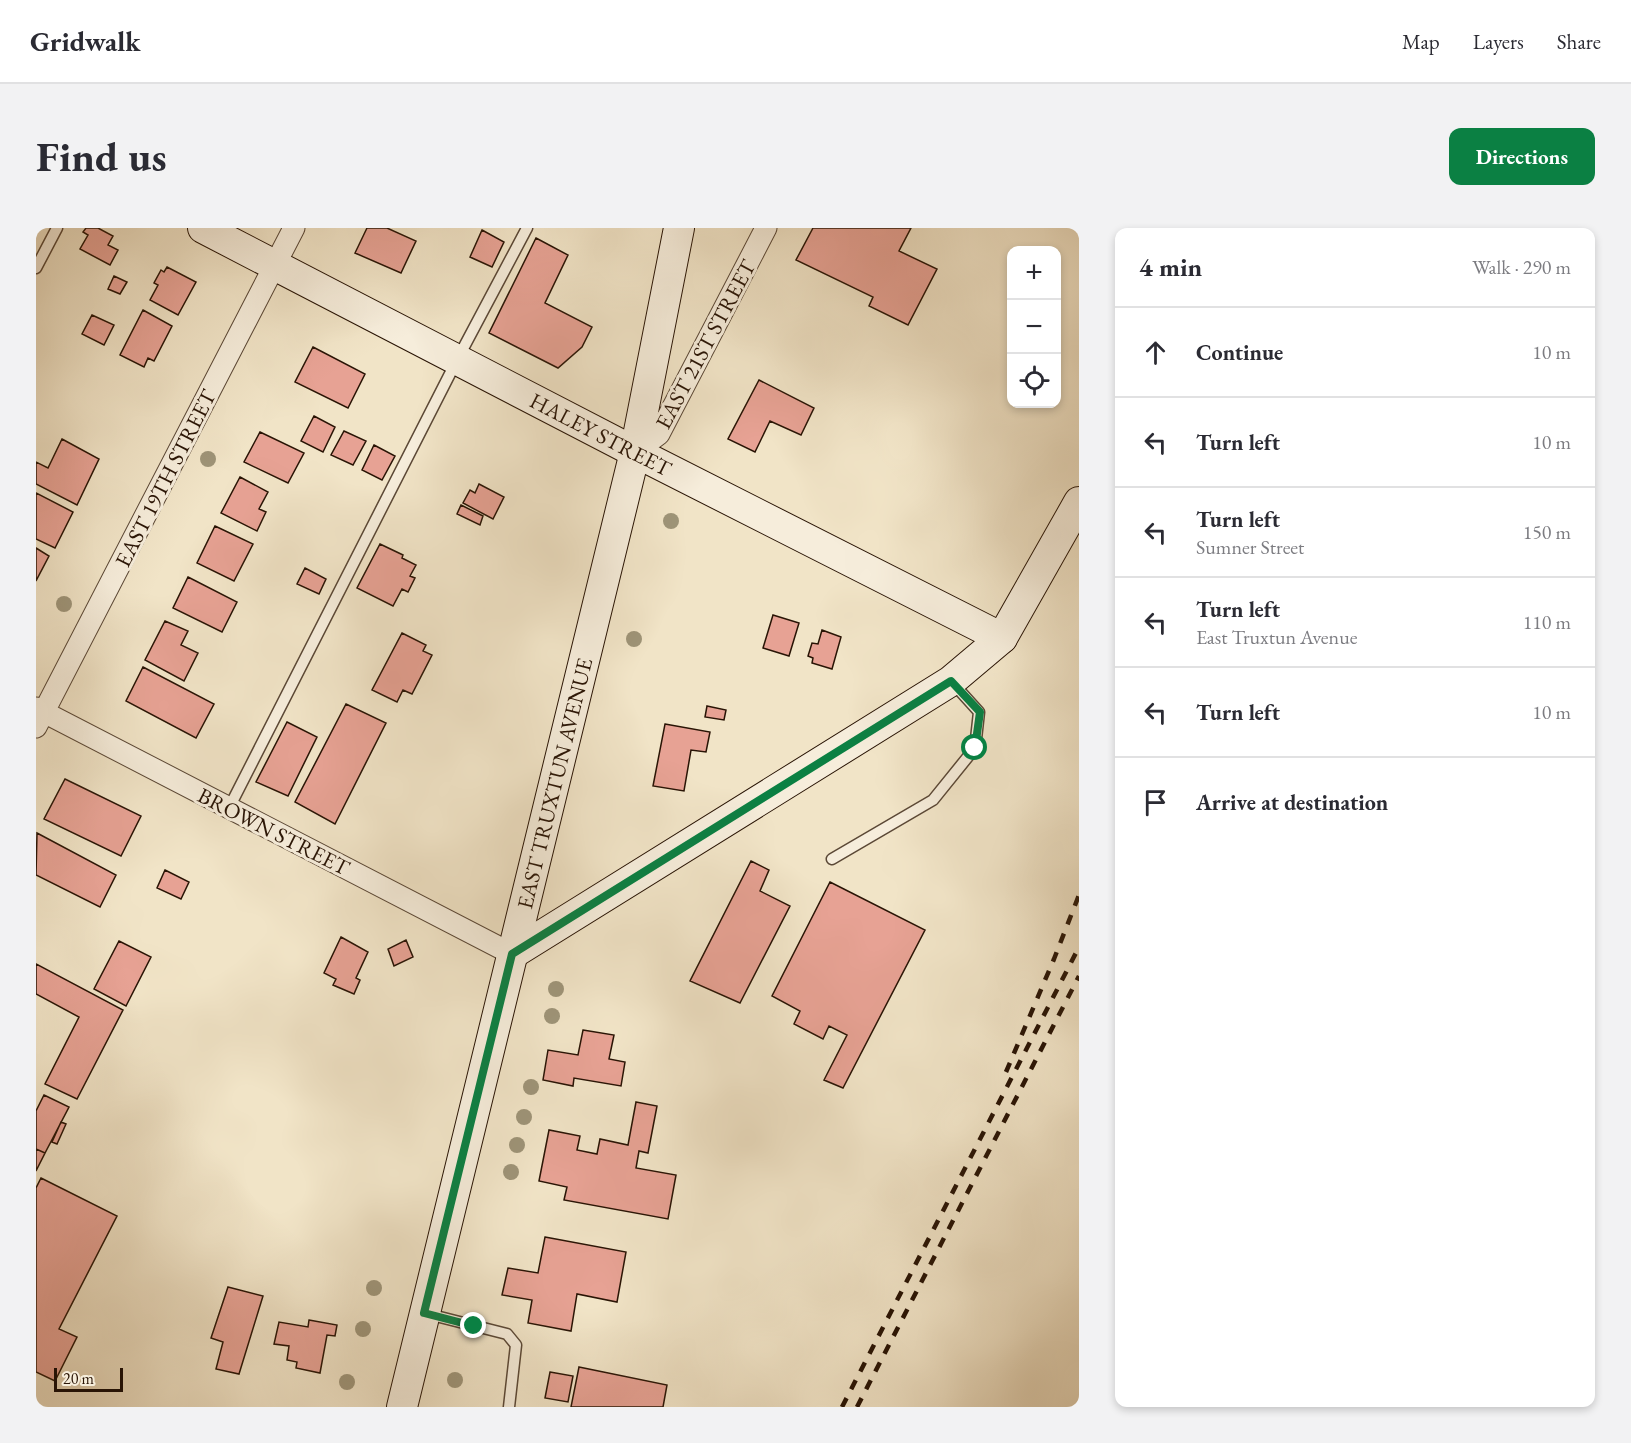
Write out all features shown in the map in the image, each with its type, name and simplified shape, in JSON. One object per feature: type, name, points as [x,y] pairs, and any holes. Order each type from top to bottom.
[{"type":"street","name":"HALEY STREET","points":[[202,228],[635,452],[1002,638]]},
{"type":"street","name":"EAST 19TH STREET","points":[[39,716],[294,228]]},
{"type":"street","name":"EAST TRUXTUN AVENUE","points":[[402,1407],[635,452],[679,228]]},
{"type":"street","name":"EAST 21ST STREET","points":[[635,452],[659,435],[766,228]]},
{"type":"street","points":[[512,954],[951,681],[1002,638],[1079,502]]},
{"type":"street","name":"BROWN STREET","points":[[39,716],[229,808],[512,954]]},
{"type":"lane","points":[[36,268],[57,228]]},
{"type":"lane","points":[[229,808],[457,360],[528,228]]},
{"type":"lane","points":[[832,859],[933,800],[975,748],[980,712],[951,681]]},
{"type":"lane","points":[[424,1313],[507,1334],[516,1345],[509,1407]]},
{"type":"building","points":[[86,228],[98,228],[113,236],[108,245],[118,250],[110,265],[80,249],[88,235],[83,232]]},
{"type":"building","points":[[367,228],[387,228],[416,241],[401,273],[355,253]]},
{"type":"building","points":[[813,228],[911,228],[899,251],[937,269],[908,325],[869,306],[873,297],[796,260]]},
{"type":"building","points":[[482,230],[504,242],[492,267],[470,257]]},
{"type":"building","points":[[536,238],[568,255],[545,303],[592,327],[582,347],[558,368],[489,333]]},
{"type":"building","points":[[167,267],[196,282],[178,315],[150,300],[158,285],[154,283],[161,270],[164,272]]},
{"type":"building","points":[[114,276],[127,282],[120,294],[108,289]]},
{"type":"building","points":[[143,310],[172,326],[154,361],[148,358],[144,367],[120,355]]},
{"type":"building","points":[[92,315],[114,325],[104,345],[82,334]]},
{"type":"building","points":[[313,347],[365,374],[348,408],[295,382]]},
{"type":"building","points":[[759,380],[814,408],[801,435],[770,421],[755,452],[728,439]]},
{"type":"building","points":[[314,416],[335,427],[323,452],[301,441]]},
{"type":"building","points":[[344,431],[366,441],[353,465],[331,455]]},
{"type":"building","points":[[260,432],[304,453],[288,483],[244,462]]},
{"type":"building","points":[[62,439],[99,459],[77,505],[36,484],[36,462],[48,468]]},
{"type":"building","points":[[374,445],[395,456],[382,480],[362,470]]},
{"type":"building","points":[[240,477],[268,492],[259,509],[266,512],[257,531],[221,513]]},
{"type":"building","points":[[479,484],[504,497],[493,519],[463,503],[470,490],[475,493]]},
{"type":"building","points":[[36,493],[73,512],[55,548],[36,539]]},
{"type":"building","points":[[461,505],[483,516],[480,525],[457,514]]},
{"type":"building","points":[[215,526],[253,544],[234,581],[197,563]]},
{"type":"building","points":[[380,544],[403,555],[402,558],[416,565],[410,576],[415,578],[408,592],[402,589],[393,606],[357,588]]},
{"type":"building","points":[[36,548],[49,556],[36,581]]},
{"type":"building","points":[[305,568],[326,579],[319,594],[297,584]]},
{"type":"building","points":[[188,577],[237,602],[222,632],[173,608]]},
{"type":"building","points":[[773,615],[799,623],[789,656],[763,648]]},
{"type":"building","points":[[165,621],[188,631],[181,645],[198,653],[184,681],[145,660]]},
{"type":"building","points":[[822,630],[841,637],[832,669],[812,663],[813,658],[808,656],[812,643],[818,644]]},
{"type":"building","points":[[402,633],[426,645],[423,651],[432,655],[412,694],[403,690],[397,702],[372,690]]},
{"type":"building","points":[[143,667],[214,704],[196,738],[126,701]]},
{"type":"building","points":[[346,704],[386,723],[335,824],[295,802]]},
{"type":"building","points":[[707,706],[726,710],[724,720],[705,717]]},
{"type":"building","points":[[287,722],[317,737],[288,796],[256,782]]},
{"type":"building","points":[[665,724],[710,732],[706,752],[691,750],[684,791],[653,786]]},
{"type":"building","points":[[65,779],[141,816],[121,856],[44,819]]},
{"type":"building","points":[[37,833],[116,875],[100,907],[36,875]]},
{"type":"building","points":[[751,861],[769,870],[760,891],[790,906],[740,1003],[690,981]]},
{"type":"building","points":[[165,870],[189,882],[181,899],[157,888]]},
{"type":"building","points":[[830,882],[925,930],[843,1088],[824,1080],[847,1035],[829,1026],[823,1039],[794,1024],[800,1011],[772,996]]},
{"type":"building","points":[[341,937],[368,952],[356,978],[360,980],[354,994],[333,985],[336,979],[324,973]]},
{"type":"building","points":[[406,940],[413,957],[394,966],[388,949]]},
{"type":"building","points":[[119,941],[151,957],[126,1006],[94,989]]},
{"type":"building","points":[[36,964],[123,1010],[77,1099],[45,1084],[79,1017],[36,994]]},
{"type":"building","points":[[583,1030],[614,1035],[609,1059],[625,1062],[621,1086],[574,1078],[573,1086],[543,1080],[548,1050],[578,1055]]},
{"type":"building","points":[[44,1095],[69,1107],[45,1153],[36,1149],[36,1111]]},
{"type":"building","points":[[636,1102],[657,1106],[648,1153],[639,1151],[636,1168],[676,1175],[668,1219],[564,1200],[567,1187],[539,1181],[549,1130],[580,1136],[577,1150],[597,1154],[600,1139],[628,1145]]},
{"type":"building","points":[[61,1122],[66,1124],[57,1144],[52,1142]]},
{"type":"building","points":[[36,1149],[45,1153],[36,1171]]},
{"type":"building","points":[[41,1178],[117,1216],[59,1329],[77,1337],[55,1381],[36,1372],[36,1188]]},
{"type":"building","points":[[545,1237],[626,1252],[617,1302],[577,1294],[571,1331],[528,1323],[532,1300],[502,1295],[508,1268],[538,1273]]},
{"type":"building","points":[[228,1287],[263,1296],[239,1374],[216,1369],[223,1342],[211,1338]]},
{"type":"building","points":[[309,1320],[337,1325],[335,1336],[327,1335],[320,1373],[296,1368],[297,1362],[287,1360],[289,1346],[274,1344],[279,1322],[308,1327]]},
{"type":"building","points":[[579,1367],[667,1385],[663,1407],[571,1407]]},
{"type":"building","points":[[550,1372],[573,1376],[568,1402],[545,1398]]},
{"type":"railway","points":[[1006,1072],[1079,895]]},
{"type":"railway","points":[[842,1407],[1079,947]]},
{"type":"railway","points":[[857,1407],[1079,976]]},
{"type":"route","points":[[474,1326],[424,1313],[512,954],[951,681],[980,712],[975,748]]}]
